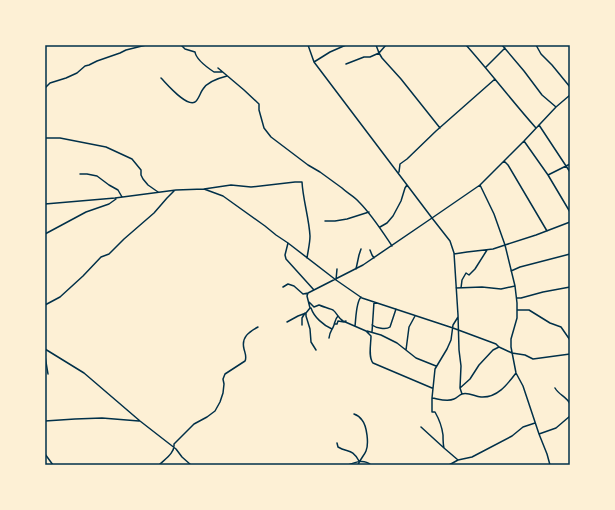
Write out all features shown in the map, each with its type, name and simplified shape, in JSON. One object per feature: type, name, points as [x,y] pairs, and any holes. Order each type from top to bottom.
[{"type":"street","points":[[45,88],[50,83],[77,73],[85,66],[126,50],[146,45]]},
{"type":"street","points":[[181,45],[185,49],[195,52],[195,56],[198,60],[214,72],[222,72]]},
{"type":"street","points":[[308,45],[314,62],[450,241],[454,254],[461,366],[460,388],[462,394]]},
{"type":"street","points":[[314,62],[330,52],[346,45]]},
{"type":"street","points":[[376,45],[379,53],[402,79],[440,128]]},
{"type":"street","points":[[346,64],[379,53],[386,45]]},
{"type":"street","points":[[466,45],[536,128]]},
{"type":"street","points":[[502,45],[542,95],[556,107]]},
{"type":"street","points":[[536,45],[541,54],[570,87]]},
{"type":"street","points":[[486,67],[505,48]]},
{"type":"street","points":[[218,68],[259,104],[259,110],[264,128],[271,137],[308,165],[352,195],[369,212],[392,246]]},
{"type":"street","points":[[161,78],[182,99],[193,103],[196,101],[203,88],[214,80],[227,76]]},
{"type":"street","points":[[398,172],[400,164],[495,79]]},
{"type":"street","points":[[283,287],[288,284],[294,286],[303,294],[308,294],[356,269],[392,246],[480,185],[556,107],[570,95]]},
{"type":"street","points":[[539,125],[570,172]]},
{"type":"street","points":[[45,138],[60,138],[106,146],[132,159],[141,170],[143,179],[148,185],[158,192]]},
{"type":"street","points":[[524,140],[548,175],[570,212]]},
{"type":"street","points":[[504,160],[547,231]]},
{"type":"street","points":[[548,175],[570,164]]},
{"type":"street","points":[[80,174],[96,176],[118,190],[122,197]]},
{"type":"street","points":[[45,204],[117,198],[158,192],[204,189],[231,185],[251,187],[289,182],[302,182],[303,198],[310,236],[307,258]]},
{"type":"street","points":[[380,228],[393,216],[407,185]]},
{"type":"street","points":[[480,185],[494,214],[505,245],[515,286],[518,310],[516,324],[511,339],[516,373],[523,386],[550,465]]},
{"type":"street","points":[[204,189],[223,196],[361,297],[453,328],[496,344],[512,353],[525,355],[533,359],[570,354]]},
{"type":"street","points":[[45,306],[60,297],[101,257],[109,254],[124,239],[154,214],[167,198],[176,190]]},
{"type":"street","points":[[45,234],[86,212],[109,204],[117,198]]},
{"type":"street","points":[[325,221],[347,219],[369,212]]},
{"type":"street","points":[[454,254],[493,250],[570,222]]},
{"type":"street","points":[[288,243],[285,255],[286,259],[314,290]]},
{"type":"street","points":[[356,269],[361,249]]},
{"type":"street","points":[[370,250],[374,258]]},
{"type":"street","points":[[461,288],[462,280],[466,273],[469,275],[475,269],[487,250]]},
{"type":"street","points":[[511,271],[520,267],[570,254]]},
{"type":"street","points":[[336,280],[338,269]]},
{"type":"street","points":[[456,288],[482,287],[501,289],[515,286]]},
{"type":"street","points":[[517,298],[569,287],[570,292]]},
{"type":"street","points":[[308,294],[307,296],[313,314],[332,329]]},
{"type":"street","points":[[355,326],[358,303],[361,297]]},
{"type":"street","points":[[309,302],[314,307]]},
{"type":"street","points":[[372,333],[374,302]]},
{"type":"street","points":[[302,325],[302,318],[310,308],[319,305],[330,308],[339,318],[346,322],[366,331],[381,335],[397,343],[416,358],[436,366]]},
{"type":"street","points":[[372,325],[385,329],[390,327],[396,309]]},
{"type":"street","points":[[518,310],[529,310],[561,327],[570,340]]},
{"type":"street","points":[[287,322],[306,313]]},
{"type":"street","points":[[306,313],[310,329],[311,342],[316,350]]},
{"type":"street","points":[[444,448],[440,422],[435,412],[432,412],[432,388],[436,366],[451,340],[453,325],[458,318],[458,315]]},
{"type":"street","points":[[329,338],[330,332],[338,316]]},
{"type":"street","points":[[406,350],[409,327],[416,316]]},
{"type":"street","points":[[335,324],[337,324],[338,321],[346,322]]},
{"type":"street","points":[[170,444],[174,444],[194,424],[215,411],[223,393],[223,379],[225,374],[246,359],[243,346],[244,336],[258,327]]},
{"type":"street","points":[[366,331],[370,336],[370,358],[373,362],[432,388]]},
{"type":"street","points":[[460,388],[470,379],[479,365],[493,350],[499,347]]},
{"type":"street","points":[[45,348],[49,352],[84,373],[140,421],[170,444],[191,465]]},
{"type":"street","points":[[48,374],[45,355],[49,352]]},
{"type":"street","points":[[432,398],[446,401],[454,399],[462,394],[472,394],[481,397],[495,395],[516,373]]},
{"type":"street","points":[[555,388],[558,393],[566,398],[570,404]]},
{"type":"street","points":[[354,414],[362,419],[366,426],[367,434],[367,449],[358,465]]},
{"type":"street","points":[[539,434],[556,428],[570,416]]},
{"type":"street","points":[[45,421],[102,418],[140,421]]},
{"type":"street","points":[[449,465],[458,460],[472,457],[512,436],[523,427],[535,423]]},
{"type":"street","points":[[421,427],[458,460]]},
{"type":"street","points":[[337,442],[338,447],[350,450],[356,455],[359,461]]},
{"type":"street","points":[[159,465],[172,453],[174,444]]},
{"type":"street","points":[[45,454],[53,465]]},
{"type":"street","points":[[348,465],[359,461],[366,462],[371,465]]}]
